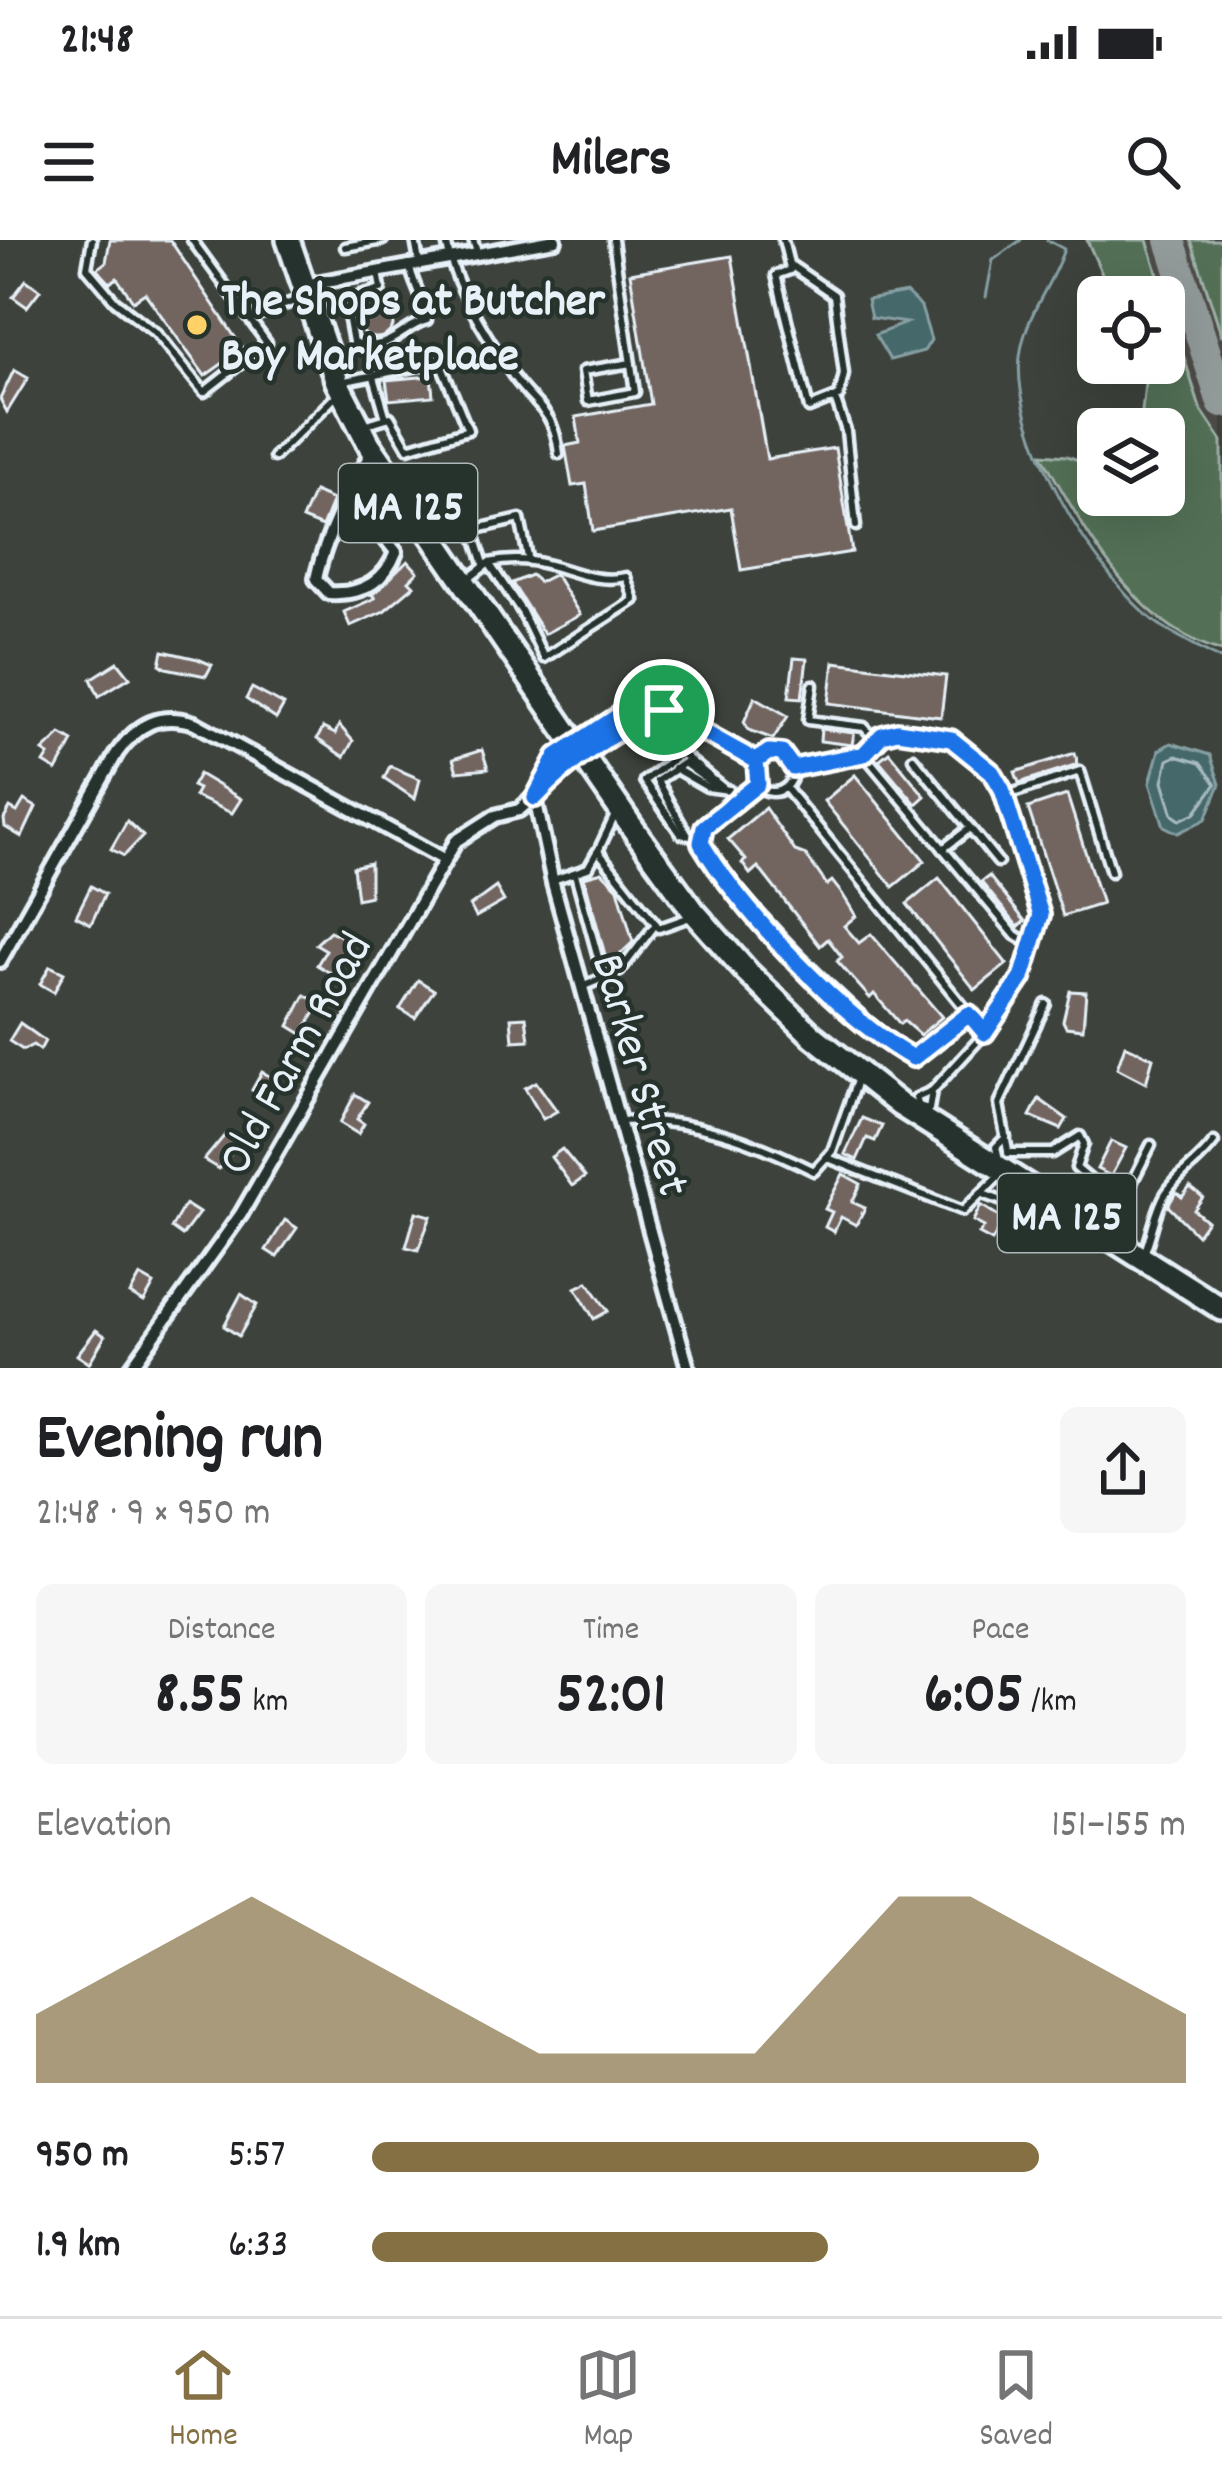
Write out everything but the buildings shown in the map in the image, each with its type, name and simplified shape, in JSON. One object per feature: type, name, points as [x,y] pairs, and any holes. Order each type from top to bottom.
[{"type":"highway","name":"MA 125","points":[[288,240],[339,387],[358,426],[696,915],[791,1017],[859,1074],[1002,1162],[1032,1191],[1222,1309]]},
{"type":"street","points":[[303,291],[378,269],[449,257],[475,246],[555,240]]},
{"type":"street","points":[[349,493],[396,552],[391,566],[365,590],[329,593],[316,579],[349,493],[373,450]]},
{"type":"street","points":[[0,962],[117,753],[134,732],[157,718],[195,723],[443,860]]},
{"type":"street","points":[[535,798],[557,756],[579,748]]},
{"type":"street","name":"Old Farm Road","points":[[131,1368],[241,1214],[443,860],[466,832],[535,798]]},
{"type":"street","name":"Barker Street","points":[[535,798],[553,880],[688,1368]]},
{"type":"lane","points":[[92,240],[87,268],[115,302],[156,333],[204,392],[267,343],[253,317],[192,240]]},
{"type":"lane","points":[[345,247],[383,240]]},
{"type":"lane","points":[[378,269],[382,290],[351,298],[346,310],[353,342],[362,346],[402,338],[416,322],[427,320],[424,295],[413,283],[415,240]]},
{"type":"lane","points":[[446,240],[449,257],[511,373],[556,425],[559,454]]},
{"type":"lane","points":[[613,240],[632,363],[635,392],[588,400],[583,371],[632,363]]},
{"type":"lane","points":[[783,240],[790,270],[776,274],[809,408],[835,398]]},
{"type":"lane","points":[[789,264],[834,296],[844,374],[835,398],[845,431],[856,526]]},
{"type":"lane","points":[[253,317],[303,291]]},
{"type":"lane","points":[[274,457],[339,387],[374,377],[440,362],[468,430],[408,448],[386,418],[374,377]]},
{"type":"lane","points":[[358,426],[386,418]]},
{"type":"lane","points":[[463,583],[487,564],[528,556],[593,577],[626,577],[634,601],[544,658],[487,564],[473,530],[520,519],[528,556]]},
{"type":"lane","points":[[512,652],[536,640]]},
{"type":"lane","points":[[813,685],[808,721],[864,727],[878,741]]},
{"type":"lane","points":[[579,748],[627,708],[664,710],[756,761]]},
{"type":"lane","points":[[579,748],[664,710]]},
{"type":"lane","points":[[793,768],[864,754],[897,731],[951,739],[982,760],[1004,796],[1041,915],[1012,996],[932,1090],[929,1108],[917,1110]]},
{"type":"lane","points":[[756,761],[776,752],[793,768]]},
{"type":"lane","points":[[738,800],[681,753],[644,781],[688,835],[700,838],[760,918],[809,970],[910,1057],[969,1014]]},
{"type":"lane","points":[[864,754],[1015,935],[1032,945]]},
{"type":"lane","points":[[914,758],[998,862]]},
{"type":"lane","points":[[756,761],[758,784]]},
{"type":"lane","points":[[688,835],[656,787],[674,767],[688,764],[714,785],[729,790]]},
{"type":"lane","points":[[786,788],[793,768]]},
{"type":"lane","points":[[1004,796],[1080,771],[1112,872]]},
{"type":"lane","points":[[758,784],[769,791],[786,788]]},
{"type":"lane","points":[[700,838],[704,827],[758,784]]},
{"type":"lane","points":[[786,788],[985,1033]]},
{"type":"lane","points":[[553,880],[588,868],[619,808]]},
{"type":"lane","points":[[943,849],[970,828]]},
{"type":"lane","points":[[598,850],[659,928],[696,915]]},
{"type":"lane","points":[[575,874],[604,979]]},
{"type":"lane","points":[[582,987],[620,971],[656,924]]},
{"type":"lane","points":[[1002,1162],[996,1147],[1006,1137],[999,1112],[1002,1094],[1046,1004]]},
{"type":"lane","points":[[620,1120],[649,1119],[743,1136],[814,1171],[828,1158],[859,1074]]},
{"type":"lane","points":[[828,1158],[952,1208],[970,1208],[1002,1162],[1053,1153],[1079,1136],[1084,1144],[1076,1168],[1120,1204]]},
{"type":"lane","points":[[1141,1259],[1170,1188],[1183,1173],[1195,1169],[1214,1142]]},
{"type":"lane","points":[[1104,1236],[1151,1145]]},
{"type":"lane","points":[[983,1194],[1015,1206],[1032,1191]]},
{"type":"shaded area","points":[[1087,240],[1222,240],[1222,651],[1151,615],[1077,516],[1185,516],[1185,408],[1142,408],[1145,384],[1185,384],[1185,276],[1103,276]]},
{"type":"shaded area","points":[[1041,455],[1077,460],[1077,516]]},
{"type":"green space","points":[[1087,240],[1147,240],[1158,276],[1103,276]]},
{"type":"green space","points":[[1191,240],[1222,240],[1222,336]]},
{"type":"green space","points":[[1185,360],[1200,408],[1222,441],[1222,651],[1190,638],[1137,597],[1078,516],[1185,516],[1185,408],[1142,408],[1145,384],[1185,384]]},
{"type":"green space","points":[[1041,454],[1077,460],[1077,514]]},
{"type":"water","points":[[906,293],[921,307],[931,340],[924,351],[890,360],[875,335],[906,323],[871,318],[867,300]]},
{"type":"water","points":[[1171,743],[1210,755],[1220,784],[1206,819],[1178,833],[1164,826],[1150,783],[1159,750]]},
{"type":"waterway","points":[[986,297],[993,260],[1021,240]]},
{"type":"waterway","points":[[1047,240],[1064,249],[1024,336],[1020,382],[1041,459],[1083,538],[1133,602],[1157,623],[1222,660]]},
{"type":"taxiway","points":[[1170,240],[1222,403]]},
{"type":"place","name":"The Shops at Butcher Boy Marketplace","points":[[197,325]]},
{"type":"route","points":[[664,710],[630,723],[560,771],[535,798],[557,756],[574,742],[635,705],[664,710],[756,761],[753,772],[758,784],[704,827],[701,843],[760,918],[838,998],[913,1058],[969,1014],[985,1033],[1002,1015],[1022,978],[1041,915],[1002,789],[982,760],[951,739],[897,731],[882,735],[864,754],[793,768],[782,753],[769,752],[756,761],[698,728],[664,710]]}]
